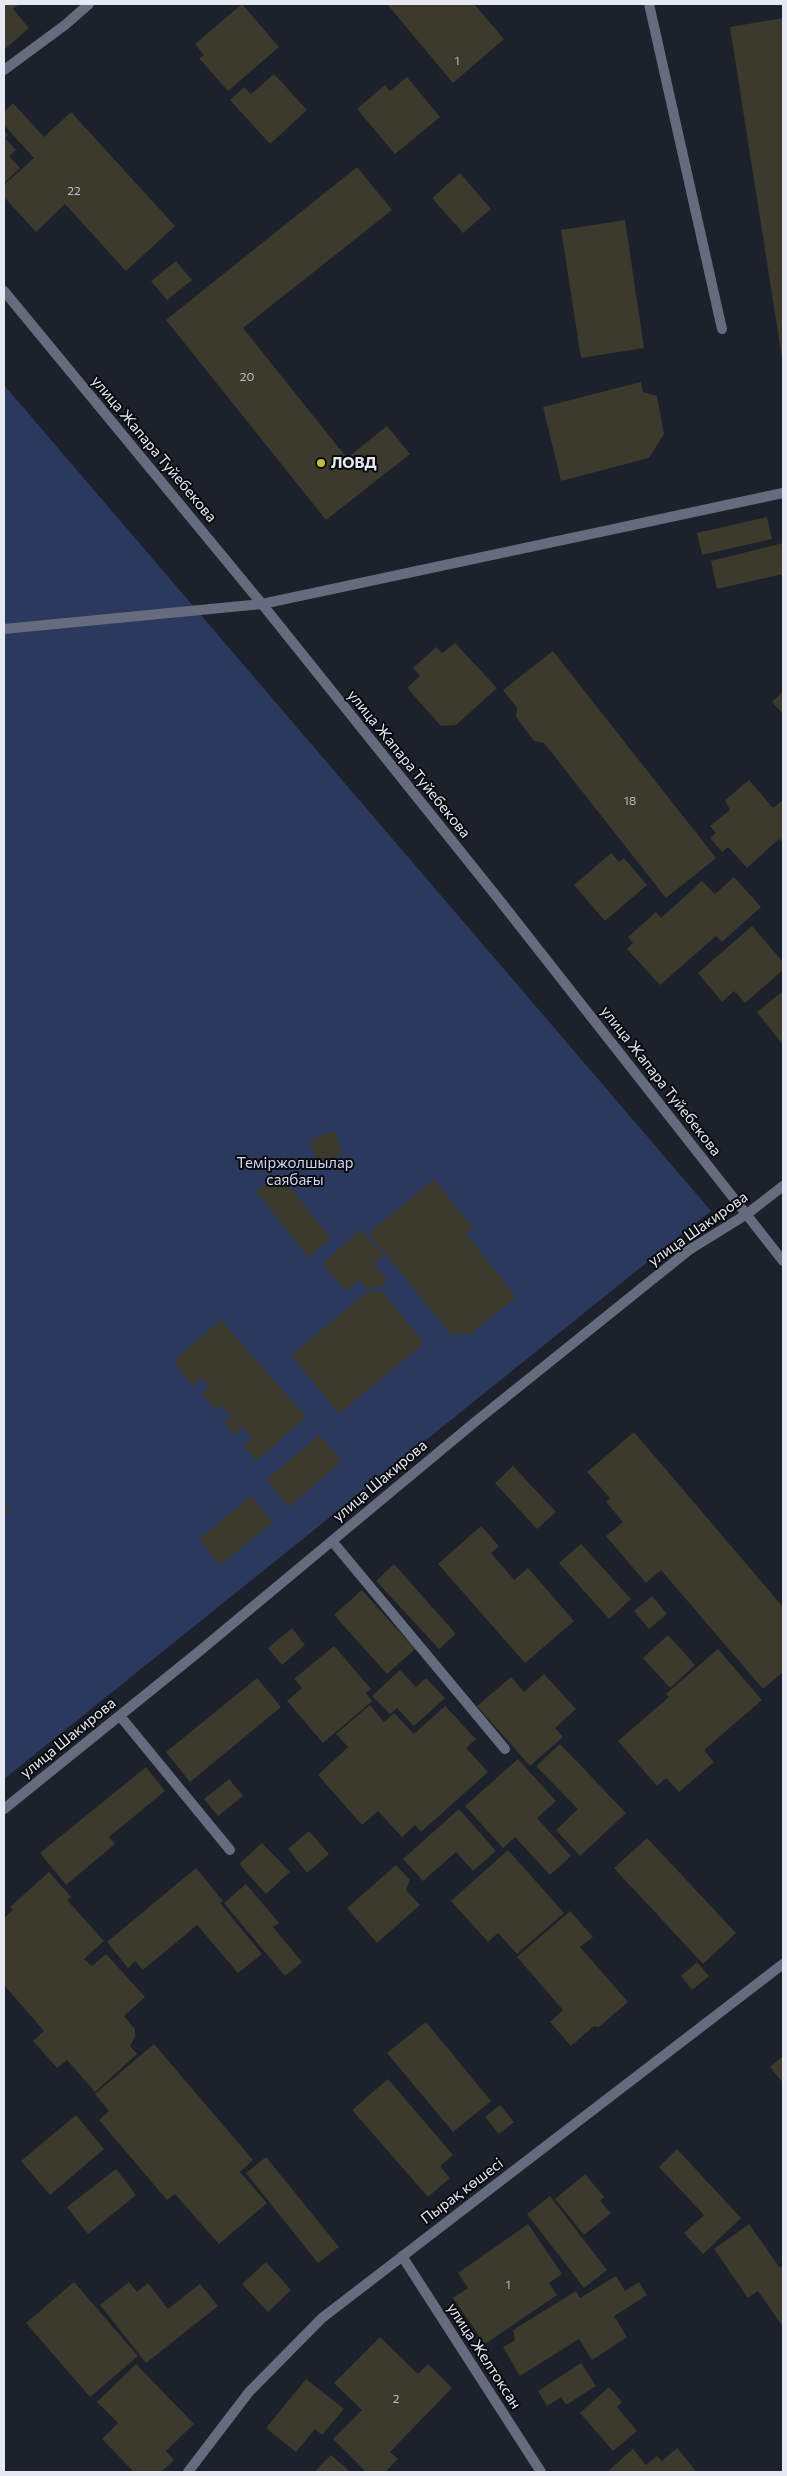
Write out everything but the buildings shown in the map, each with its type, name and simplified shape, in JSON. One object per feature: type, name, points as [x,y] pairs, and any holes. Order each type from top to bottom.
[{"type":"street","points":[[4,70],[65,25],[89,4]]},
{"type":"street","points":[[650,4],[722,329]]},
{"type":"street","name":"улица Жапара Туйебекова","points":[[4,291],[262,604],[497,897],[783,1261]]},
{"type":"street","points":[[4,629],[262,604],[783,493]]},
{"type":"street","name":"улица Шакирова","points":[[4,1809],[120,1716],[475,1422],[689,1250],[746,1214],[783,1186]]},
{"type":"street","points":[[332,1541],[505,1749]]},
{"type":"street","points":[[120,1716],[230,1850]]},
{"type":"street","name":"Пырақ көшесі","points":[[188,2472],[248,2392],[322,2318],[783,1964]]},
{"type":"street","name":"улица Желтоксан","points":[[402,2256],[541,2472]]},
{"type":"green space","name":"Теміржолшылар саябағы","points":[[4,385],[711,1211],[4,1779]]},
{"type":"place","name":"ЛОВД","points":[[321,463]]}]
